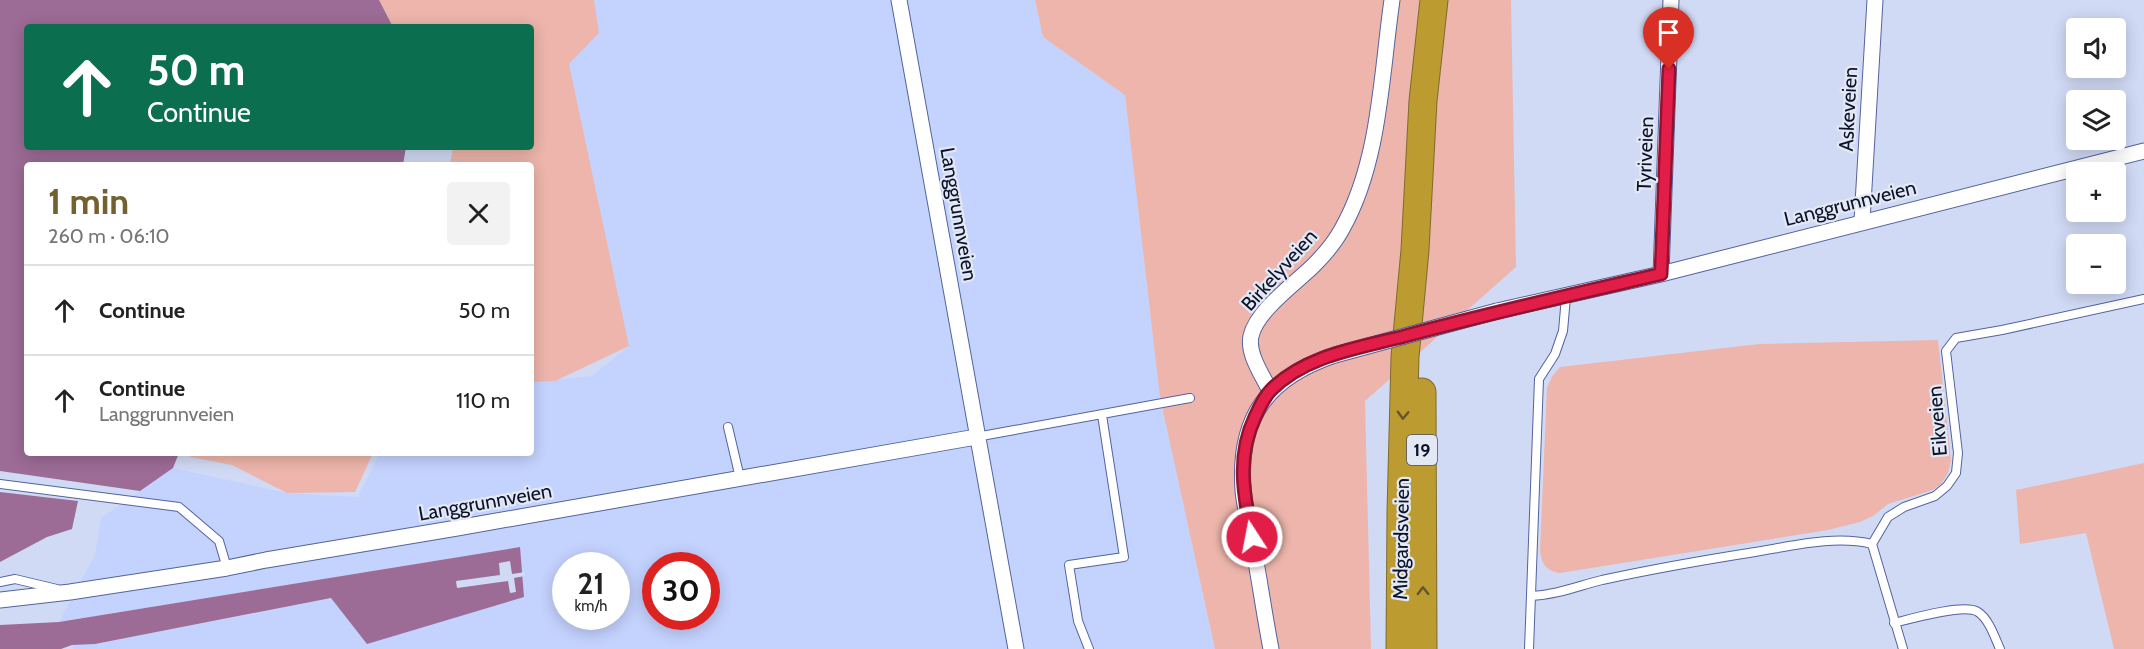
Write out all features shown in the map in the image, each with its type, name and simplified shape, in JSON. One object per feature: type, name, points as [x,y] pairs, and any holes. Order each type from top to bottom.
[{"type":"highway","name":"Midgardsveien","points":[[1400,649],[1405,357],[1415,250],[1423,101],[1434,0]]},
{"type":"highway","name":"Midgardsveien","points":[[1415,250],[1422,354],[1423,649]]},
{"type":"highway","name":"19","points":[[1384,649],[1400,590]]},
{"type":"street","name":"Langgrunnveien","points":[[898,0],[1016,649]]},
{"type":"street","name":"Birkelyveien","points":[[1270,391],[1253,355],[1251,337],[1261,317],[1314,265],[1340,232],[1359,196],[1372,143],[1392,0]]},
{"type":"street","name":"Tyriveien","points":[[1661,274],[1671,0]]},
{"type":"street","name":"Askeveien","points":[[1862,221],[1875,0]]},
{"type":"street","name":"Langgrunnveien","points":[[1270,391],[1298,370],[1335,355],[1497,311],[1661,274],[2144,150]]},
{"type":"street","points":[[1270,391],[1250,429],[1242,458],[1243,492],[1271,649]]},
{"type":"street","name":"Langgrunnveien","points":[[0,600],[70,592],[226,568],[976,437]]},
{"type":"lane","points":[[1529,649],[1539,380],[1555,354],[1563,331],[1566,297]]},
{"type":"lane","name":"Eikveien","points":[[1872,544],[1888,517],[1905,507],[1935,496],[1947,486],[1956,473],[1958,453],[1946,351],[1956,338],[2144,299]]},
{"type":"lane","name":"Langgrunnveien","points":[[976,437],[1190,398]]},
{"type":"lane","points":[[1089,649],[1078,621],[1069,565],[1124,557],[1102,415]]},
{"type":"lane","points":[[728,427],[740,478]]},
{"type":"lane","points":[[0,484],[179,507],[219,540],[226,568]]},
{"type":"lane","points":[[1531,596],[1570,590],[1600,581],[1676,565],[1784,547],[1850,539],[1872,544],[1903,649]]},
{"type":"lane","points":[[0,582],[15,579],[70,592]]},
{"type":"lane","points":[[1894,623],[1939,612],[1970,610],[1978,612],[1983,618],[2000,649]]},
{"type":"shaded area","points":[[0,0],[379,0],[391,24],[24,24],[24,150],[406,150],[404,162],[24,162],[24,456],[178,456],[173,468],[140,491],[0,471]]},
{"type":"shaded area","points":[[379,0],[594,0],[599,33],[569,64],[629,346],[555,381],[534,382],[534,162],[450,162],[452,150],[534,150],[534,24],[391,24]]},
{"type":"shaded area","points":[[594,0],[1035,0],[1043,37],[1125,95],[1160,397],[1215,649],[74,649],[72,645],[95,644],[333,598],[524,597],[519,547],[59,622],[95,555],[101,518],[173,468],[287,493],[358,497],[378,456],[534,456],[534,382],[592,376],[629,346],[569,64],[599,33]]},
{"type":"shaded area","points":[[1035,0],[1511,0],[1516,267],[1365,401],[1371,649],[1215,649],[1160,397],[1125,95],[1043,37]]},
{"type":"shaded area","points":[[1938,340],[1951,460],[1948,473],[1941,484],[1933,490],[1888,504],[1873,516],[1860,522],[1828,530],[1560,573],[1548,569],[1542,560],[1540,551],[1547,387],[1560,367],[1759,344]]},
{"type":"shaded area","points":[[372,456],[355,492],[287,493],[232,465],[190,457]]},
{"type":"shaded area","points":[[2144,463],[2144,649],[2114,649],[2086,533],[2020,544],[2016,490]]},
{"type":"shaded area","points":[[0,492],[78,501],[72,529],[47,537],[0,562]]},
{"type":"shaded area","points":[[520,547],[524,597],[367,644],[331,598],[95,644],[72,645],[61,649],[0,649],[0,625],[59,622]]},
{"type":"pier","points":[[510,561],[512,574],[525,572],[525,576],[514,578],[516,592],[510,593],[508,581],[457,588],[456,581],[500,575],[499,563]]},
{"type":"route","points":[[1252,537],[1243,492],[1242,458],[1250,429],[1260,407],[1270,391],[1291,375],[1313,362],[1358,348],[1497,311],[1661,274],[1669,69]]}]
